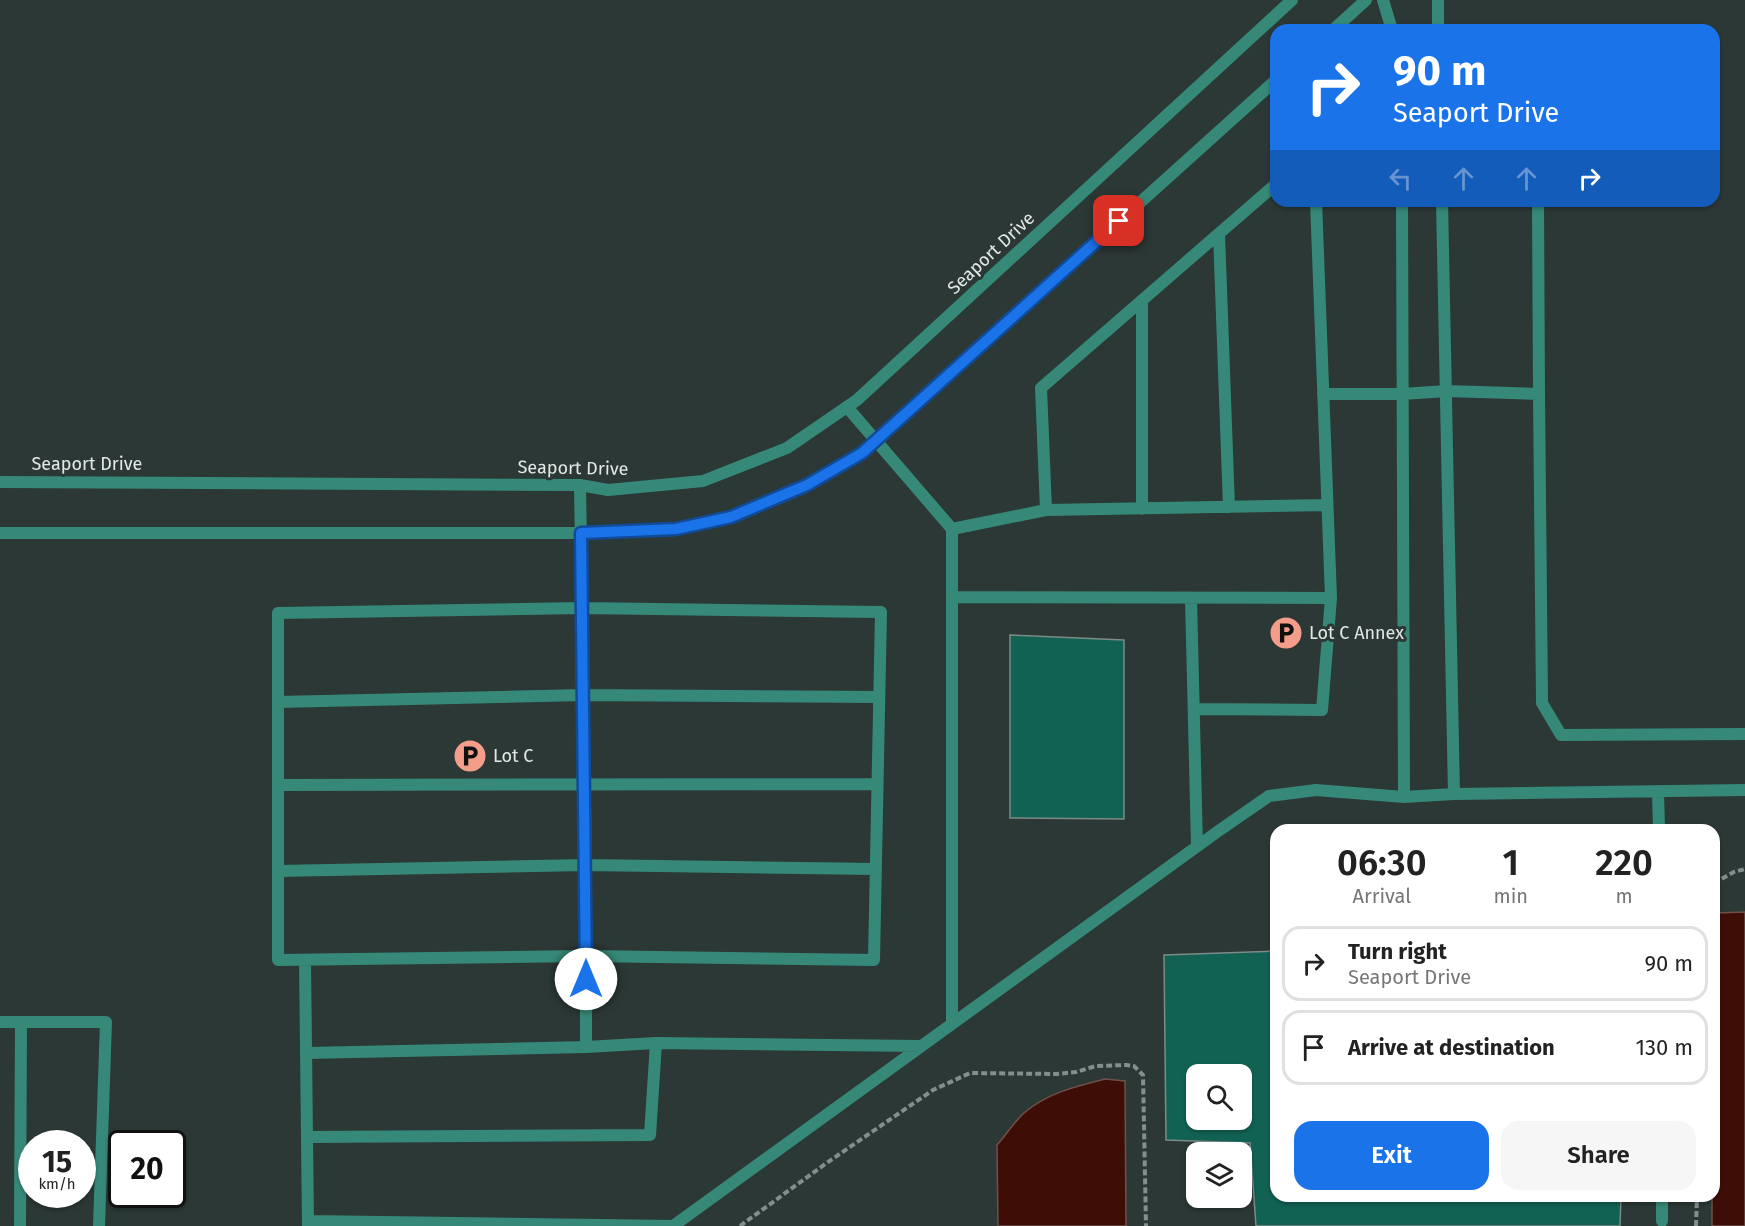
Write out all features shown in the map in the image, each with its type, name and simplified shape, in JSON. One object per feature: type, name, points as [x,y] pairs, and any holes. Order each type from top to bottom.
[{"type":"street","name":"Seaport Drive","points":[[0,482],[580,485],[608,490],[703,481],[787,448],[866,393],[1292,0]]},
{"type":"street","points":[[1340,24],[1366,0]]},
{"type":"street","points":[[1383,0],[1390,24]]},
{"type":"street","points":[[1438,0],[1438,24]]},
{"type":"street","points":[[0,533],[581,533],[676,529],[731,517],[807,485],[862,453],[1270,85]]},
{"type":"street","points":[[1046,510],[1041,388],[1270,189]]},
{"type":"street","points":[[1194,709],[1322,710],[1331,598],[1316,207]]},
{"type":"street","points":[[1402,207],[1404,797]]},
{"type":"street","points":[[1442,207],[1454,794]]},
{"type":"street","points":[[1538,207],[1542,703],[1561,735],[1745,734]]},
{"type":"street","points":[[1219,234],[1229,507]]},
{"type":"street","points":[[1142,301],[1142,508]]},
{"type":"street","points":[[1323,394],[1402,394],[1447,391],[1539,394]]},
{"type":"street","points":[[847,407],[952,529],[952,1024]]},
{"type":"street","points":[[580,485],[586,865],[586,1047]]},
{"type":"street","points":[[952,529],[1046,510],[1327,505]]},
{"type":"street","points":[[952,597],[1331,598]]},
{"type":"street","points":[[1191,598],[1197,846]]},
{"type":"street","points":[[582,608],[881,612],[874,960],[586,956],[278,960],[278,613],[582,608]]},
{"type":"street","points":[[278,702],[583,695],[879,697]]},
{"type":"street","points":[[278,785],[877,784]]},
{"type":"street","points":[[305,960],[308,1224],[674,1226],[1269,796],[1316,790],[1404,797],[1454,794],[1745,790]]},
{"type":"street","points":[[1658,791],[1659,824]]},
{"type":"street","points":[[278,871],[586,865],[876,869]]},
{"type":"street","points":[[0,1022],[106,1022],[99,1226]]},
{"type":"street","points":[[20,1226],[21,1022]]},
{"type":"street","points":[[306,1053],[586,1047],[656,1043],[921,1046]]},
{"type":"street","points":[[307,1137],[650,1135],[656,1043]]},
{"type":"street","points":[[1662,1202],[1662,1221]]},
{"type":"path","points":[[1720,880],[1745,869]]},
{"type":"path","points":[[740,1226],[838,1155],[933,1090],[956,1078],[970,1073],[1056,1074],[1076,1072],[1096,1066],[1126,1065],[1134,1066],[1143,1075],[1146,1226]]},
{"type":"path","points":[[1696,1226],[1697,1202]]},
{"type":"shaded area","points":[[1745,912],[1745,1226],[1712,1226],[1712,1202],[1720,1202],[1720,913]]},
{"type":"shaded area","points":[[1105,1079],[1125,1081],[1126,1226],[998,1226],[997,1145],[1020,1117],[1042,1100],[1084,1084]]},
{"type":"building","points":[[1010,635],[1124,640],[1124,819],[1010,818]]},
{"type":"building","points":[[1270,951],[1270,1202],[1621,1202],[1620,1226],[1256,1226],[1252,1142],[1166,1140],[1164,955]]},
{"type":"place","name":"Lot C Annex","points":[[1286,633]]},
{"type":"place","name":"Lot C","points":[[470,756]]},
{"type":"route","points":[[586,979],[581,533],[676,529],[731,517],[807,485],[862,453],[1119,221]]}]
